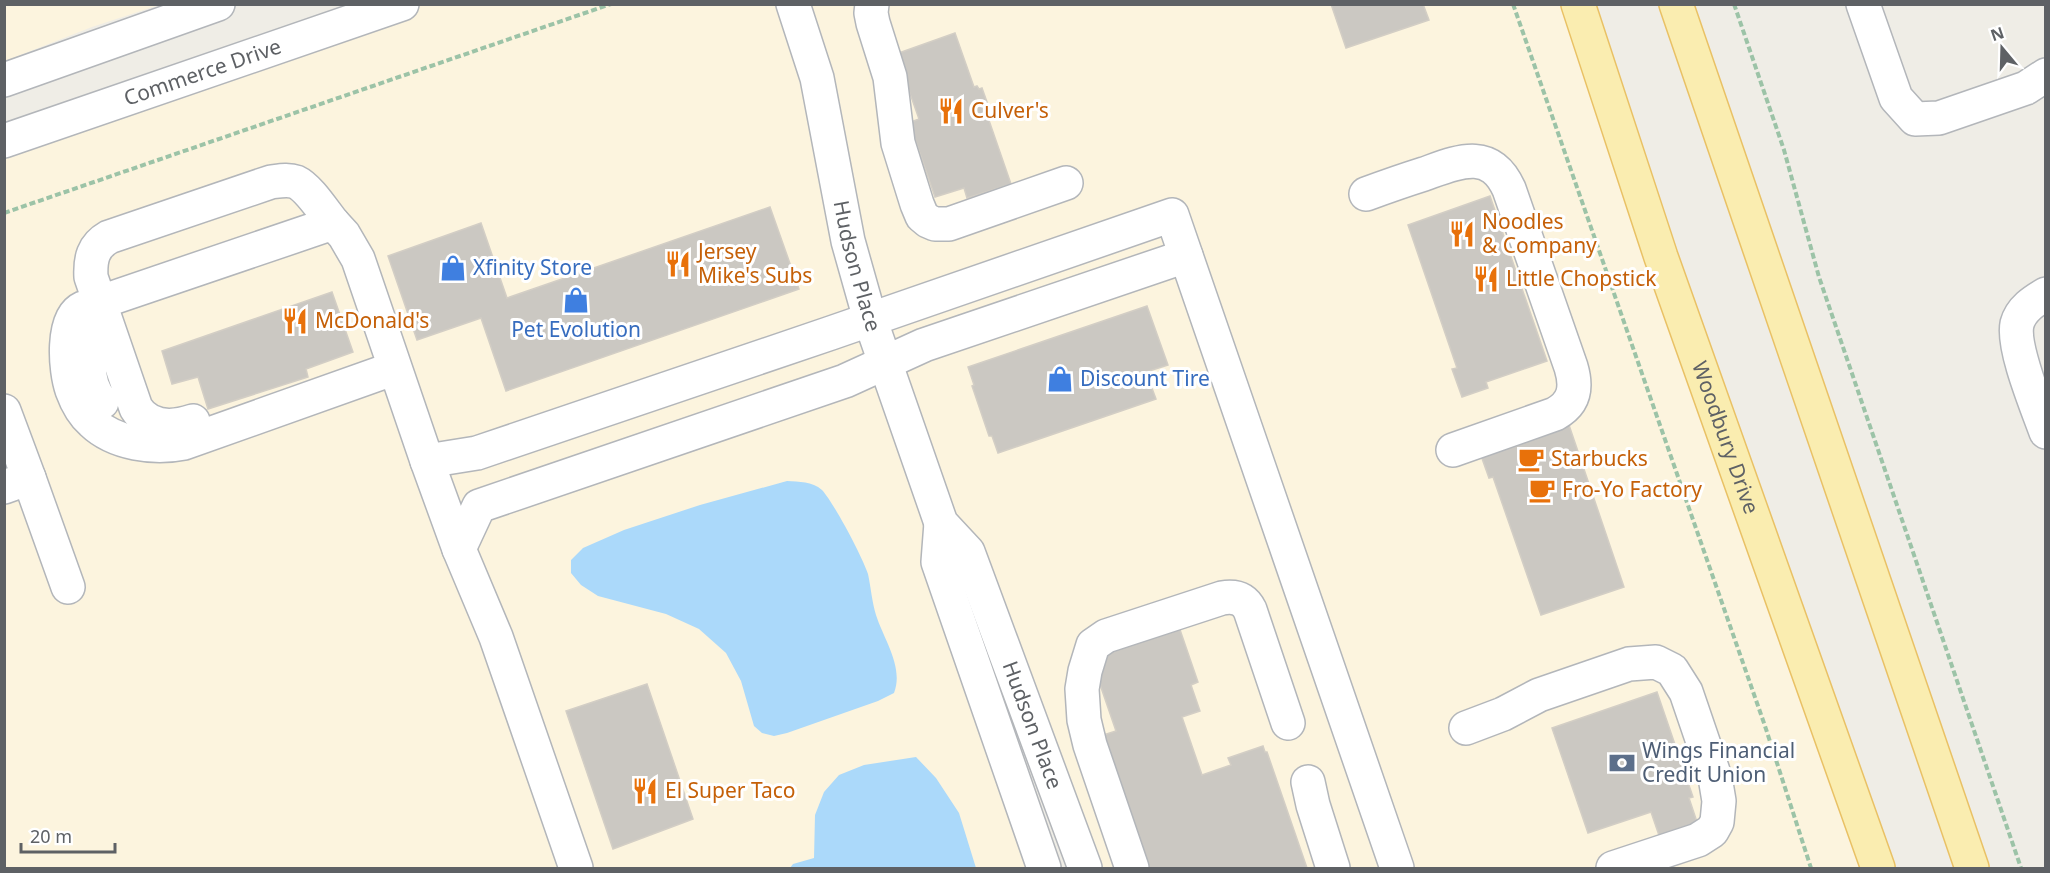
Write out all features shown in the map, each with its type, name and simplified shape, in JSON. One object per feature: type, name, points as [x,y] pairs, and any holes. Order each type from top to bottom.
[{"type":"main road","name":"Woodbury Drive","points":[[1578,4],[1661,257],[1878,868]]},
{"type":"main road","points":[[1676,4],[1972,868]]},
{"type":"street","points":[[4,80],[218,4]]},
{"type":"street","name":"Commerce Drive","points":[[4,141],[343,14],[402,4]]},
{"type":"street","name":"Hudson Place","points":[[793,4],[817,78],[848,241],[870,319],[941,523],[968,552],[1085,868]]},
{"type":"street","points":[[872,4],[873,23],[890,77],[898,143],[922,216],[934,224],[950,224],[1066,183]]},
{"type":"street","points":[[1863,4],[1896,98],[1915,119],[1939,118],[2026,88],[2046,75]]},
{"type":"street","points":[[1366,194],[1459,162],[1478,161],[1495,168],[1503,176],[1509,189],[1571,367],[1574,390],[1571,400],[1565,407],[1555,414],[1453,450]]},
{"type":"street","points":[[355,383],[337,379],[308,382],[189,423],[166,426],[152,423],[140,415],[136,408],[91,277],[92,257],[101,242],[120,234],[283,180],[303,187],[344,235],[358,259],[427,461],[459,549],[495,637],[576,868]]},
{"type":"street","points":[[427,461],[477,453],[1172,214],[1397,868]]},
{"type":"street","points":[[333,223],[78,311],[70,322],[67,360],[72,391],[83,411],[106,433],[152,446],[184,443],[395,368]]},
{"type":"street","points":[[459,549],[478,506],[845,381],[924,345],[1186,256]]},
{"type":"street","points":[[2046,294],[2025,308],[2018,323],[2017,344],[2046,432]]},
{"type":"street","points":[[4,411],[17,483],[68,587]]},
{"type":"street","name":"Hudson Place","points":[[941,523],[938,562],[1044,868]]},
{"type":"street","points":[[1132,868],[1085,726],[1083,682],[1096,642],[1106,636],[1222,598],[1239,598],[1250,610],[1288,723]]},
{"type":"street","points":[[1466,728],[1503,714],[1539,695],[1629,664],[1656,662],[1672,670],[1686,692],[1715,777],[1719,801],[1718,822],[1712,831],[1698,840],[1613,868]]},
{"type":"street","points":[[1308,782],[1333,868]]},
{"type":"path","points":[[4,213],[611,4]]},
{"type":"path","points":[[1513,4],[1765,726],[1811,868]]},
{"type":"path","points":[[1734,4],[1784,150],[1819,277],[2021,868]]},
{"type":"shaded area","points":[[5,4],[159,5],[92,27],[5,61]]},
{"type":"shaded area","points":[[402,5],[1578,5],[1878,868],[1085,868],[941,524],[1044,868],[5,868],[4,141]]},
{"type":"water","points":[[787,481],[810,483],[818,487],[834,506],[868,574],[873,605],[897,673],[894,693],[878,701],[774,736],[762,733],[754,726],[741,681],[726,653],[699,629],[666,614],[598,596],[581,585],[571,573],[571,560],[583,548],[624,530],[700,505]]},
{"type":"water","points":[[916,757],[936,778],[959,813],[976,868],[790,868],[793,864],[814,858],[815,815],[824,792],[839,775],[864,765]]},
{"type":"building","points":[[1331,4],[1423,4],[1429,20],[1346,48]]},
{"type":"building","name":"Culver's","points":[[955,33],[974,87],[982,88],[987,102],[983,103],[1011,184],[967,198],[964,188],[935,197],[915,139],[906,142],[900,126],[919,119],[896,54]]},
{"type":"building","points":[[1490,196],[1547,361],[1486,382],[1488,388],[1462,397],[1452,369],[1457,368],[1408,225]]},
{"type":"building","points":[[770,207],[799,289],[506,391],[481,318],[417,340],[388,256],[481,223],[507,298]]},
{"type":"building","name":"McDonald's","points":[[332,292],[353,352],[306,369],[308,377],[208,409],[198,377],[172,384],[162,351]]},
{"type":"building","name":"Discount Tire","points":[[1147,306],[1168,365],[1146,372],[1156,399],[998,453],[992,436],[989,436],[968,367]]},
{"type":"building","points":[[1569,425],[1624,587],[1541,615],[1493,477],[1489,478],[1479,450],[1528,439]]},
{"type":"building","points":[[1177,621],[1198,682],[1191,685],[1200,711],[1182,717],[1202,775],[1231,765],[1228,758],[1263,746],[1307,868],[1143,868],[1097,737],[1116,731],[1094,667],[1103,647]]},
{"type":"building","points":[[647,684],[693,819],[613,849],[566,711]]},
{"type":"building","name":"Wings Financial Credit Union","points":[[1657,692],[1693,797],[1689,798],[1701,834],[1663,847],[1651,812],[1588,833],[1552,728]]},
{"type":"place","name":"Culver's","points":[[951,111]]},
{"type":"place","name":"Noodles & Company","points":[[1462,234]]},
{"type":"place","name":"Jersey Mike's Subs","points":[[678,264]]},
{"type":"place","name":"Xfinity Store","points":[[453,268]]},
{"type":"place","name":"Little Chopstick","points":[[1486,279]]},
{"type":"place","name":"Pet Evolution","points":[[576,300]]},
{"type":"place","name":"McDonald's","points":[[295,321]]},
{"type":"place","name":"Discount Tire","points":[[1060,379]]},
{"type":"place","name":"Starbucks","points":[[1531,459]]},
{"type":"place","name":"Fro-Yo Factory","points":[[1542,490]]},
{"type":"place","name":"Wings Financial Credit Union","points":[[1622,763]]},
{"type":"place","name":"El Super Taco","points":[[645,791]]}]
